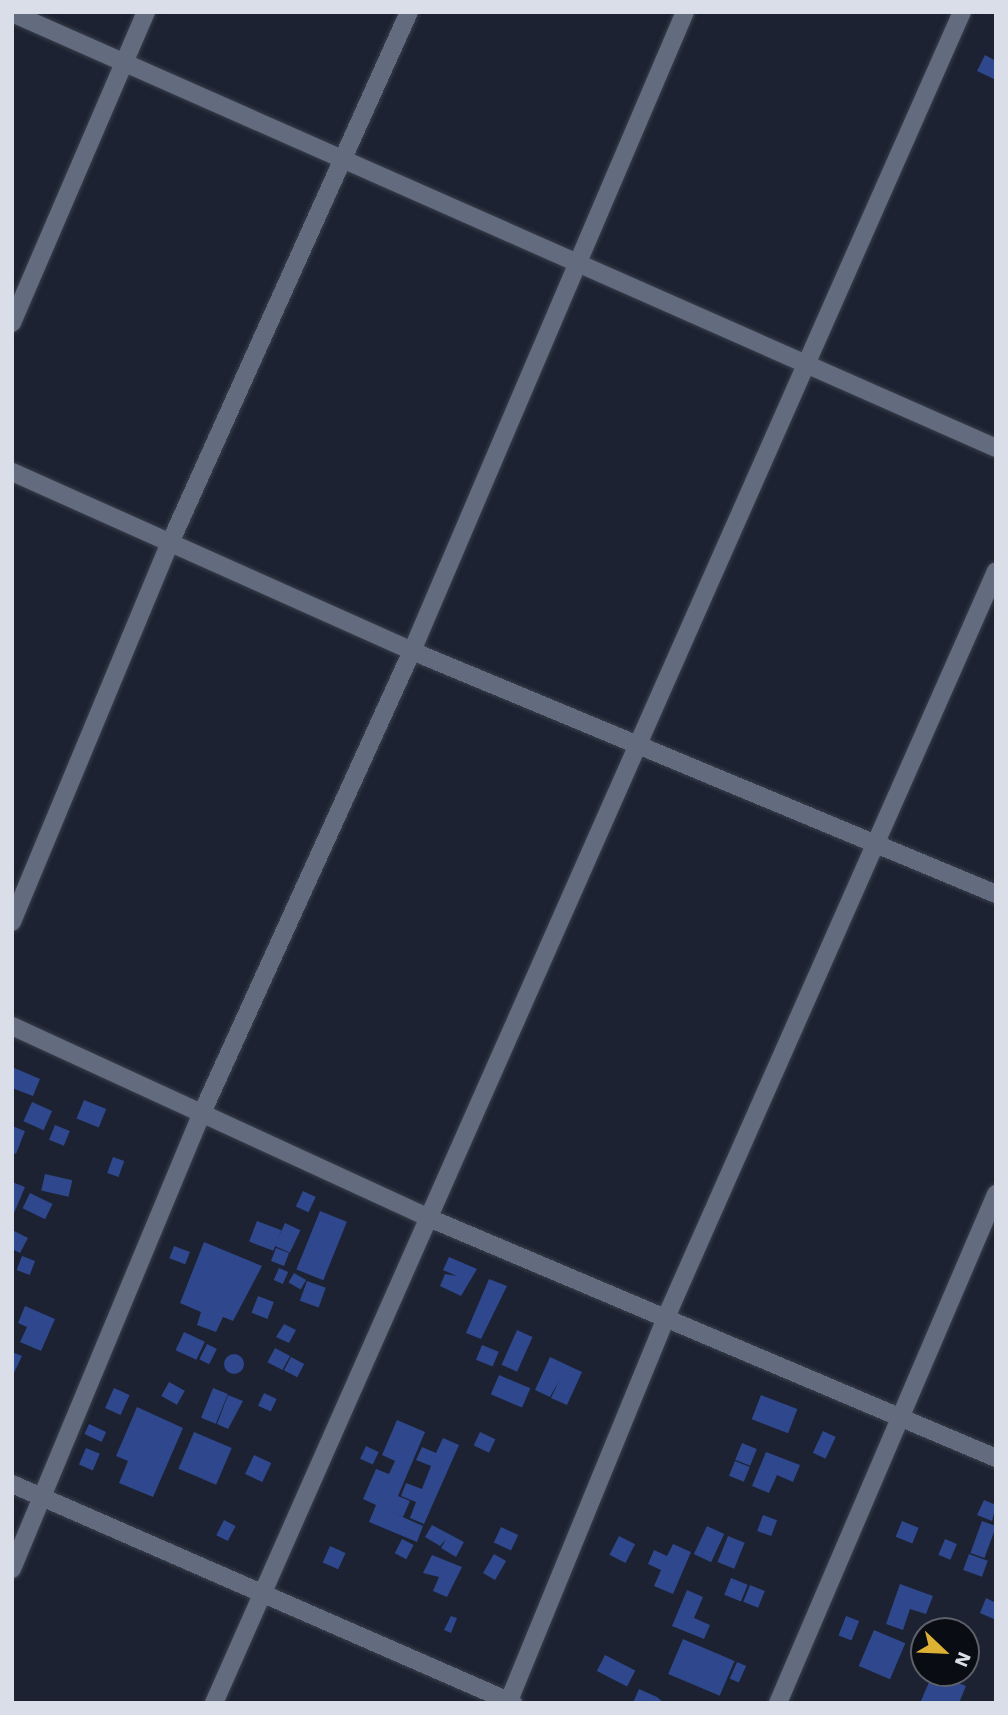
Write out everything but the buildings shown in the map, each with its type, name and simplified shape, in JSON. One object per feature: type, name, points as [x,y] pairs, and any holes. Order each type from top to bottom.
[{"type":"street","points":[[12,323],[146,12]]},
{"type":"street","points":[[12,922],[170,543],[409,12]]},
{"type":"street","points":[[12,1569],[201,1115],[412,651],[575,264],[685,12]]},
{"type":"street","points":[[214,1703],[260,1594],[640,748],[962,12]]},
{"type":"street","points":[[12,13],[344,157],[575,264],[996,448]]},
{"type":"street","points":[[12,472],[412,651],[875,847],[996,894]]},
{"type":"street","points":[[12,1484],[510,1702],[667,1315],[996,571]]},
{"type":"street","points":[[12,1026],[201,1115],[429,1217],[667,1315],[996,1458]]},
{"type":"street","points":[[778,1703],[897,1413],[996,1194]]}]
